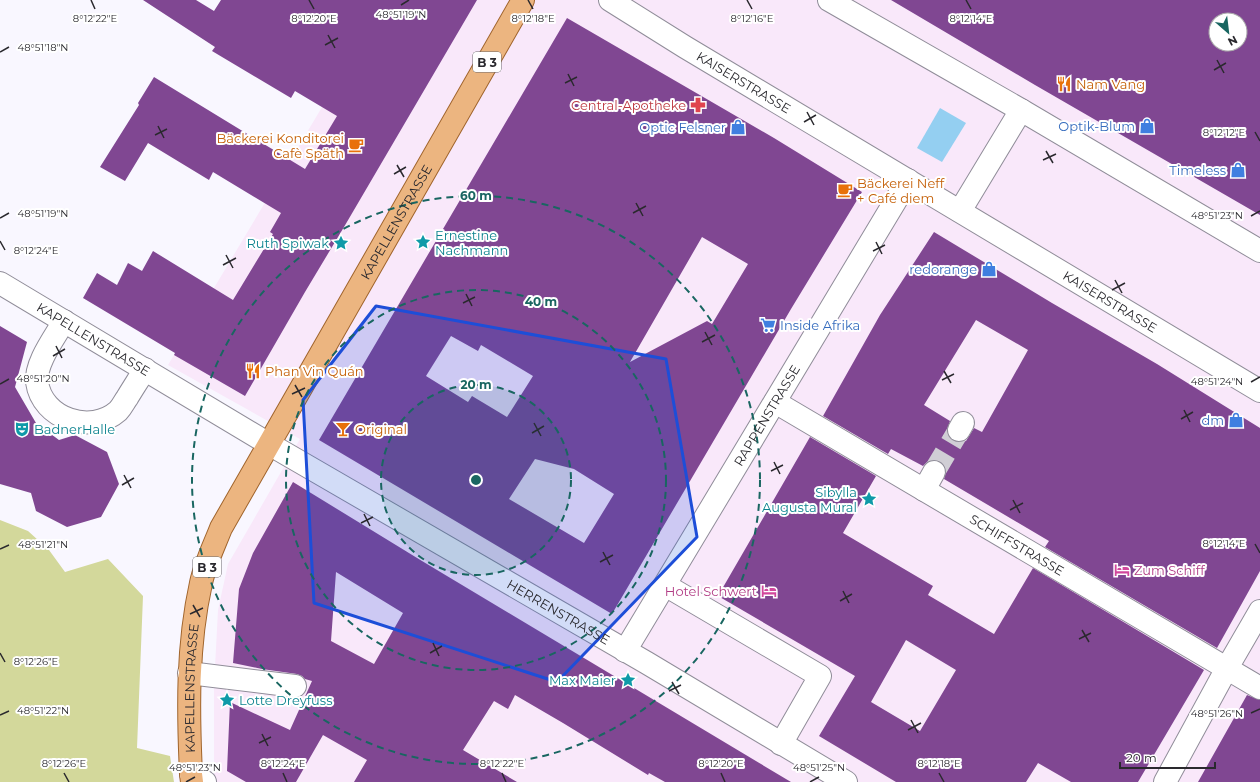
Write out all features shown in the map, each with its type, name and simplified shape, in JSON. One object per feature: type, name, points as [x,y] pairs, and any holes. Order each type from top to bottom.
[{"type":"main road","name":"KAPELLENSTRASSE","points":[[196,779],[188,703],[193,624],[204,575],[220,528],[523,0]]},
{"type":"street","name":"KAISERSTRASSE","points":[[610,0],[685,47],[1260,391]]},
{"type":"street","points":[[829,0],[1021,110],[1260,251]]},
{"type":"street","points":[[960,211],[1021,110]]},
{"type":"street","name":"RAPPENSTRASSE","points":[[625,651],[908,180]]},
{"type":"street","name":"KAPELLENSTRASSE","points":[[1,284],[269,444]]},
{"type":"street","points":[[64,321],[40,363],[37,381],[42,397],[53,411],[69,420],[87,422],[103,420],[119,410],[145,369]]},
{"type":"street","name":"SCHIFFSTRASSE","points":[[775,402],[929,481],[1260,688]]},
{"type":"street","name":"HERRENSTRASSE","points":[[269,444],[625,651],[846,782]]},
{"type":"street","points":[[665,585],[820,676],[781,744]]},
{"type":"street","points":[[1165,782],[1260,611]]},
{"type":"street","points":[[189,673],[295,686]]},
{"type":"highlighted area","points":[[376,306],[666,359],[697,537],[557,682],[314,603],[303,400]]},
{"type":"shaded area","points":[[386,0],[1214,0],[1240,12],[1208,12],[1208,52],[1248,52],[1248,16],[1260,21],[1260,782],[215,782],[214,686],[218,610],[228,564],[300,439],[168,365]]},
{"type":"green space","points":[[0,520],[28,531],[49,550],[65,572],[108,559],[143,596],[137,748],[170,756],[174,782],[0,782]]},
{"type":"water","points":[[940,108],[966,123],[942,162],[917,148]]},
{"type":"building","points":[[143,0],[196,0],[214,11],[221,0],[477,0],[245,396],[174,355],[175,353],[83,298],[97,273],[117,285],[128,263],[142,271],[153,251],[233,300],[273,234],[270,232],[281,213],[213,172],[209,180],[148,143],[125,181],[100,167],[139,105],[138,103],[154,77],[305,169],[337,116],[295,91],[291,98],[212,51],[215,47]]},
{"type":"building","points":[[891,0],[1260,0],[1260,215],[1035,85]]},
{"type":"building","points":[[567,18],[774,138],[862,192],[791,309],[612,614],[319,440]],"holes":[[[702,237],[748,264],[712,324],[707,321],[630,362]],[[451,336],[478,351],[481,345],[533,376],[507,417],[472,396],[468,402],[426,376]],[[535,459],[574,469],[614,494],[584,543],[509,499]]]},
{"type":"building","points":[[934,232],[1157,364],[1260,428],[1260,571],[1217,648],[1045,547],[1049,541],[944,479],[946,471],[945,466],[940,461],[933,460],[927,462],[923,466],[891,449],[888,454],[823,416],[880,315]],"holes":[[[976,320],[1028,350],[982,432],[974,428],[966,441],[952,441],[948,436],[947,430],[950,421],[924,405]]]},
{"type":"building","name":"BadnerHalle","points":[[0,326],[27,342],[15,387],[36,423],[59,440],[75,435],[107,452],[119,484],[101,517],[67,527],[36,511],[31,493],[0,484]]},
{"type":"building","points":[[810,437],[876,476],[843,533],[933,586],[928,595],[994,634],[1033,568],[1204,670],[1138,782],[1071,782],[1038,763],[1026,782],[896,782],[819,736],[855,676],[718,596]],"holes":[[[906,640],[956,670],[920,731],[871,702]]]},
{"type":"building","points":[[293,482],[791,782],[665,782],[649,773],[648,775],[515,695],[508,709],[494,701],[463,750],[517,782],[354,782],[367,760],[323,735],[296,782],[246,782],[227,771],[230,702],[290,730],[312,681],[297,674],[233,663],[239,589],[253,553]],"holes":[[[336,572],[403,613],[374,664],[331,641]]]},
{"type":"building","points":[[1247,695],[1260,700],[1260,782],[1198,782]]},
{"type":"tunnel","points":[[934,472],[959,430]]},
{"type":"place","name":"Nam Vang","points":[[1064,84]]},
{"type":"place","name":"Central-Apotheke","points":[[698,105]]},
{"type":"place","name":"Optik-Blum","points":[[1147,126]]},
{"type":"place","name":"Optic Felsner","points":[[738,127]]},
{"type":"place","name":"Bäckerei Konditorei Cafè Späth","points":[[356,145]]},
{"type":"place","name":"Timeless","points":[[1238,170]]},
{"type":"place","name":"Bäckerei Neff + Café diem","points":[[845,190]]},
{"type":"place","name":"Ernestine Nachmann","points":[[423,242]]},
{"type":"place","name":"Ruth Spiwak","points":[[341,243]]},
{"type":"place","name":"redorange","points":[[989,269]]},
{"type":"place","name":"Inside Afrika","points":[[768,325]]},
{"type":"place","name":"Phan Vin Quán","points":[[253,371]]},
{"type":"place","name":"dm","points":[[1236,420]]},
{"type":"place","name":"BadnerHalle","points":[[22,429]]},
{"type":"place","name":"Original","points":[[343,429]]},
{"type":"place","name":"Sibylla Augusta Mural","points":[[869,499]]},
{"type":"place","name":"Zum Schiff","points":[[1122,570]]},
{"type":"place","name":"Hotel Schwert","points":[[769,591]]},
{"type":"place","name":"Max Maier","points":[[628,680]]},
{"type":"place","name":"Lotte Dreyfuss","points":[[227,700]]}]
